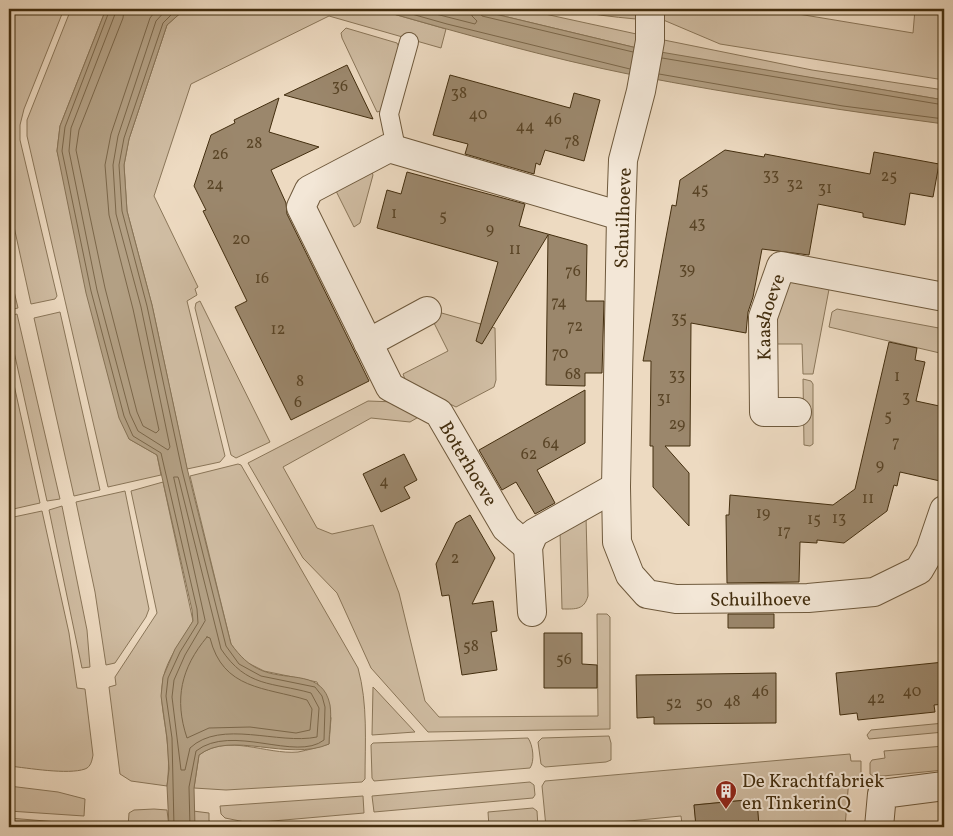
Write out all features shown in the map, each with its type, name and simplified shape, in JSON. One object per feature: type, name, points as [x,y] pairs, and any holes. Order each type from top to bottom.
[{"type":"street","name":"Schuilhoeve","points":[[650,9],[650,41],[641,91],[623,160],[621,216],[616,487],[617,542],[630,575],[647,594],[676,599],[808,598],[874,592],[919,570],[930,551],[944,510]]},
{"type":"street","points":[[389,148],[621,216]]},
{"type":"street","name":"Boterhoeve","points":[[389,148],[308,190],[301,207],[390,387],[439,413],[506,528],[528,547]]},
{"type":"street","name":"Kaashoeve","points":[[797,412],[764,412],[763,317],[781,266],[944,297]]},
{"type":"street","points":[[368,343],[427,311]]},
{"type":"street","points":[[532,612],[528,547],[534,533],[616,487]]},
{"type":"street","points":[[879,827],[882,794],[944,786]]},
{"type":"lane","points":[[389,148],[395,143],[389,114],[409,42]]},
{"type":"shaded area","points":[[9,9],[64,9],[24,109],[20,125],[20,140],[57,296],[55,299],[31,304],[9,204]]},
{"type":"shaded area","points":[[71,9],[106,9],[60,126],[57,151],[129,439],[157,455],[161,475],[108,487],[27,136],[27,120]]},
{"type":"shaded area","points":[[185,9],[376,9],[446,29],[441,48],[329,16],[191,84],[154,196],[198,287],[195,289],[197,295],[187,301],[225,456],[220,462],[187,469],[152,305],[127,211],[124,165],[129,139],[167,25]]},
{"type":"shaded area","points":[[474,9],[522,9],[641,35],[637,48]]},
{"type":"shaded area","points":[[566,9],[642,9],[640,16],[636,19]]},
{"type":"shaded area","points":[[660,9],[768,9],[913,33],[915,9],[944,9],[944,80],[720,44],[661,19]]},
{"type":"shaded area","points":[[346,28],[397,43],[399,47],[381,111],[377,112],[342,38],[341,33]]},
{"type":"shaded area","points":[[659,39],[812,70],[944,90],[944,100],[656,52]]},
{"type":"shaded area","points":[[371,170],[373,175],[360,223],[354,227],[334,187]]},
{"type":"shaded area","points":[[9,270],[18,308],[9,310]]},
{"type":"shaded area","points":[[789,280],[830,284],[813,374],[803,374],[802,344],[774,344],[774,316]]},
{"type":"shaded area","points":[[200,301],[270,442],[236,458],[231,455],[195,308],[196,303]]},
{"type":"shaded area","points":[[837,309],[944,329],[944,354],[829,327],[832,312]]},
{"type":"shaded area","points":[[60,312],[100,490],[74,496],[34,318]]},
{"type":"shaded area","points":[[438,312],[495,328],[496,380],[494,387],[456,407],[406,382],[403,374],[448,351],[430,315]]},
{"type":"shaded area","points":[[17,314],[60,499],[47,501],[9,329],[9,316]]},
{"type":"shaded area","points":[[9,362],[40,503],[9,510]]},
{"type":"shaded area","points":[[803,379],[811,381],[813,384],[813,444],[810,446],[804,445]]},
{"type":"shaded area","points":[[368,401],[396,402],[422,415],[410,422],[371,418],[283,467],[317,528],[332,534],[373,525],[399,593],[425,701],[439,717],[598,716],[597,614],[607,614],[610,617],[610,729],[428,732],[371,668],[337,593],[303,558],[248,463]]},
{"type":"shaded area","points":[[238,464],[241,465],[358,668],[363,695],[365,723],[365,779],[362,782],[226,790],[194,788],[199,755],[210,749],[235,745],[273,751],[298,752],[329,744],[331,718],[317,682],[264,671],[242,660],[231,644],[190,476]]},
{"type":"shaded area","points":[[163,482],[193,621],[172,656],[163,679],[162,702],[168,758],[167,786],[131,781],[120,774],[109,687],[116,685],[115,677],[157,613],[131,491]]},
{"type":"shaded area","points":[[125,491],[149,609],[146,617],[115,663],[106,665],[95,592],[76,502]]},
{"type":"shaded area","points":[[62,506],[87,630],[90,667],[82,668],[49,510]]},
{"type":"shaded area","points":[[42,511],[69,633],[77,688],[85,689],[93,755],[89,767],[78,771],[9,766],[9,518]]},
{"type":"shaded area","points":[[586,516],[588,596],[584,604],[579,608],[562,609],[560,531]]},
{"type":"shaded area","points":[[373,687],[375,689],[415,732],[372,735]]},
{"type":"shaded area","points":[[944,723],[944,732],[869,739],[867,735],[871,730]]},
{"type":"shaded area","points":[[609,736],[611,760],[545,767],[541,764],[538,742],[542,738]]},
{"type":"shaded area","points":[[528,738],[533,753],[530,768],[374,781],[372,778],[371,745],[373,743]]},
{"type":"shaded area","points":[[944,746],[944,770],[883,776],[873,776],[870,774],[870,763],[872,760],[885,758],[884,751]]},
{"type":"shaded area","points":[[850,754],[851,761],[861,761],[861,776],[849,778],[845,827],[759,827],[756,799],[694,805],[696,823],[682,824],[681,816],[619,822],[620,827],[546,827],[542,786],[545,781]]},
{"type":"shaded area","points":[[530,782],[534,785],[535,795],[533,798],[374,812],[372,796]]},
{"type":"shaded area","points":[[9,786],[58,792],[85,799],[84,816],[9,811]]},
{"type":"shaded area","points":[[363,796],[364,813],[250,823],[225,818],[221,814],[220,806]]},
{"type":"shaded area","points":[[533,808],[537,811],[538,827],[489,827],[488,812]]},
{"type":"shaded area","points":[[134,810],[167,810],[169,827],[128,827],[129,813]]},
{"type":"shaded area","points":[[193,811],[209,813],[209,821],[226,827],[195,827]]},
{"type":"shaded area","points":[[9,818],[94,825],[96,827],[9,827]]},
{"type":"water","points":[[106,9],[185,9],[167,25],[129,139],[124,165],[127,211],[152,305],[187,468],[231,644],[245,660],[258,669],[273,674],[313,681],[326,694],[330,705],[329,744],[313,749],[296,750],[227,745],[212,748],[199,755],[194,788],[195,827],[169,827],[167,786],[169,769],[161,696],[163,677],[175,649],[193,621],[192,610],[157,455],[129,439],[119,418],[86,293],[57,151],[60,126]]},
{"type":"water","points":[[376,9],[474,9],[637,48],[944,100],[944,124],[788,102],[633,75],[536,53]]},
{"type":"building","points":[[347,65],[373,119],[284,95],[324,76]]},
{"type":"building","points":[[450,75],[570,108],[574,93],[600,100],[584,161],[545,150],[540,165],[536,163],[534,174],[465,154],[468,144],[433,135]]},
{"type":"building","points":[[279,98],[269,132],[319,147],[271,170],[286,203],[287,214],[369,381],[291,420],[235,307],[247,301],[203,211],[206,210],[194,186],[211,135],[235,123],[234,120]]},
{"type":"building","points":[[725,150],[764,157],[765,154],[870,174],[874,152],[939,164],[933,197],[910,193],[905,225],[863,217],[863,213],[818,204],[809,255],[762,249],[753,297],[748,312],[746,333],[691,323],[690,446],[665,446],[689,473],[689,526],[653,487],[653,446],[650,446],[651,361],[643,361],[672,205],[676,206],[680,180]]},
{"type":"building","points":[[407,172],[525,204],[519,226],[587,245],[586,301],[604,301],[602,373],[585,373],[585,386],[546,385],[548,235],[482,344],[476,341],[498,262],[377,228],[387,190],[401,194]]},
{"type":"building","points":[[889,342],[917,348],[915,360],[925,362],[916,401],[944,407],[944,464],[940,481],[900,472],[897,486],[894,485],[887,511],[844,543],[817,540],[817,543],[800,542],[799,582],[727,583],[726,515],[729,515],[730,495],[833,505],[855,489]]},
{"type":"building","points":[[585,390],[585,443],[537,470],[555,503],[535,514],[516,482],[502,490],[479,450]]},
{"type":"building","points":[[404,454],[417,480],[404,487],[410,498],[381,512],[363,474]]},
{"type":"building","points":[[470,515],[495,558],[472,604],[493,601],[497,631],[491,632],[497,670],[462,675],[449,595],[442,596],[436,564],[456,523]]},
{"type":"building","points":[[728,614],[774,614],[774,628],[728,628]]},
{"type":"building","points":[[544,633],[582,633],[582,664],[597,665],[597,688],[544,688]]},
{"type":"building","points":[[944,662],[944,704],[934,705],[935,712],[858,720],[857,713],[840,715],[836,673]]},
{"type":"building","points":[[776,673],[776,723],[654,724],[654,717],[637,718],[636,675]]},
{"type":"building","name":"De Krachtfabriek en TinkerinQ","points":[[757,799],[759,827],[696,827],[694,805]]},
{"type":"place","name":"De Krachtfabriek en TinkerinQ","points":[[726,810]]}]
